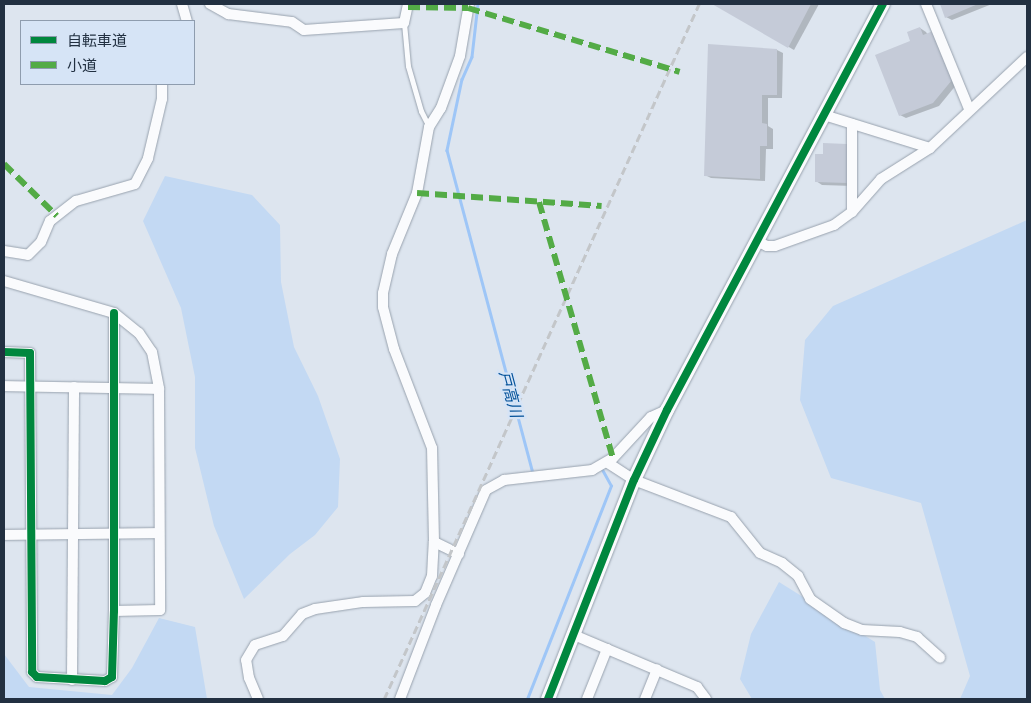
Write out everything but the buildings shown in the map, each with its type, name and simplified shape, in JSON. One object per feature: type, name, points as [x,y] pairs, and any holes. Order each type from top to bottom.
[{"type":"street","points":[[182,4],[187,20]]},
{"type":"street","points":[[210,4],[228,14],[292,22],[304,30],[404,23],[408,4]]},
{"type":"street","points":[[258,699],[249,678],[246,660],[255,645],[283,636],[302,614],[315,609],[363,602],[416,601],[425,593],[432,576],[434,542],[432,448],[394,349],[383,307],[386,272],[417,193],[429,127],[441,108],[456,71],[469,4]]},
{"type":"street","points":[[548,699],[634,480],[667,410],[884,4]]},
{"type":"street","points":[[926,4],[969,109]]},
{"type":"street","points":[[757,241],[767,246],[775,246],[821,230],[852,212],[881,179],[930,148],[969,109],[1027,57]]},
{"type":"street","points":[[4,251],[28,255],[41,242],[50,221],[76,201],[135,184],[148,158],[162,99],[162,85]]},
{"type":"street","points":[[824,115],[930,148]]},
{"type":"street","points":[[852,124],[852,212]]},
{"type":"street","points":[[4,281],[114,313],[139,333],[152,352],[159,388],[160,610],[114,611]]},
{"type":"street","points":[[4,352],[30,353],[32,386],[32,672],[37,677],[105,681],[112,677],[114,611],[114,313]]},
{"type":"street","points":[[4,386],[159,388]]},
{"type":"street","points":[[72,680],[74,387]]},
{"type":"street","points":[[400,699],[458,554],[486,490],[495,484],[592,470],[608,463],[651,417],[667,410]]},
{"type":"street","points":[[608,463],[634,480],[731,517],[760,553],[782,563],[798,576],[810,599],[844,623],[862,630],[900,632],[916,637],[940,658]]},
{"type":"street","points":[[4,536],[159,533]]},
{"type":"street","points":[[434,542],[458,554]]},
{"type":"street","points":[[574,635],[697,687],[706,699]]},
{"type":"street","points":[[587,699],[607,649]]},
{"type":"street","points":[[644,699],[657,669]]},
{"type":"lane","points":[[404,23],[408,66],[421,111],[429,127]]},
{"type":"shaded area","points":[[165,176],[252,195],[280,225],[281,282],[294,347],[318,396],[340,459],[338,507],[315,535],[290,554],[244,599],[214,526],[195,448],[195,377],[181,308],[143,221]]},
{"type":"shaded area","points":[[1027,220],[1027,699],[960,699],[970,676],[921,503],[831,478],[800,400],[805,340],[833,306]]},
{"type":"shaded area","points":[[779,582],[875,642],[880,690],[885,699],[752,699],[740,679],[751,634]]},
{"type":"shaded area","points":[[159,618],[195,627],[207,699],[4,699],[4,654],[29,687],[112,695],[132,668]]},
{"type":"waterway","name":"戸高川","points":[[478,4],[472,57],[462,79],[447,150],[533,473]]},
{"type":"waterway","name":"戸高川","points":[[527,699],[611,486],[601,468]]},
{"type":"railway","points":[[384,699],[699,4]]},
{"type":"marked path","points":[[408,7],[468,8],[680,72]]},
{"type":"marked path","points":[[4,164],[57,216]]},
{"type":"marked path","points":[[417,193],[602,206]]},
{"type":"marked path","points":[[539,202],[613,458]]},
{"type":"cycle path","points":[[548,699],[634,480],[667,410],[883,4]]},
{"type":"cycle path","points":[[4,352],[30,353],[32,672],[37,677],[105,681],[112,677],[114,611],[114,313]]}]
